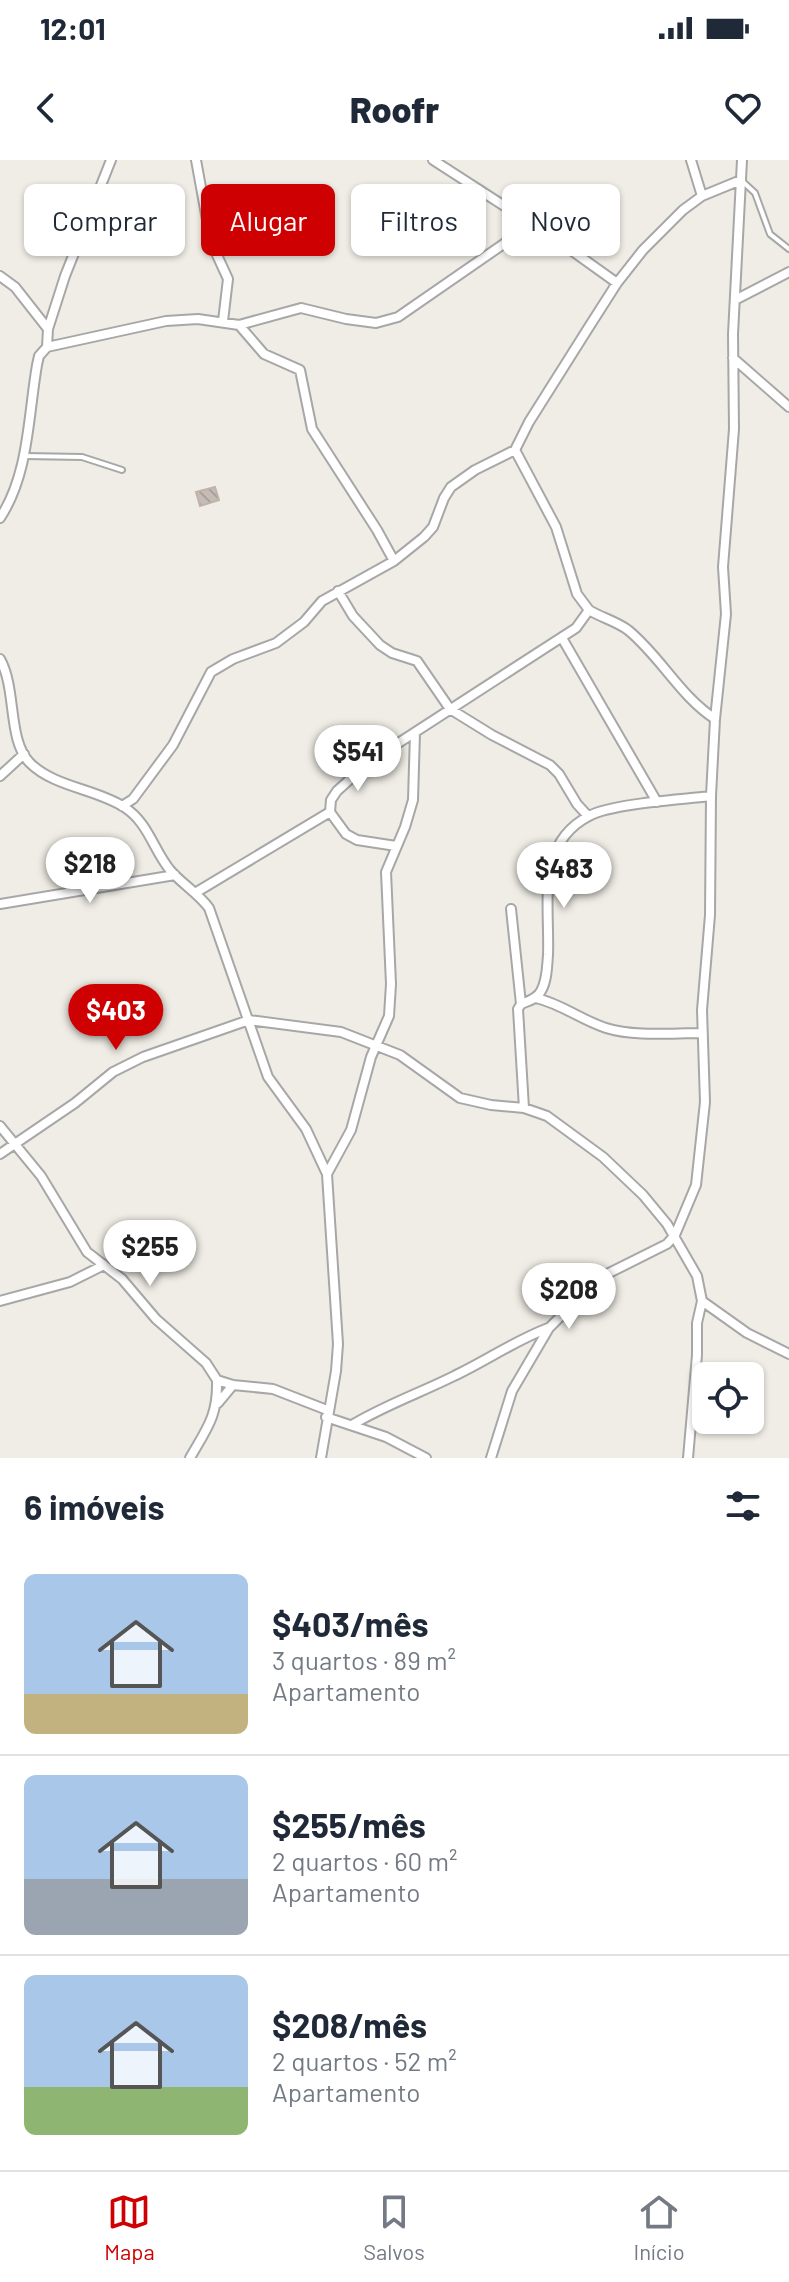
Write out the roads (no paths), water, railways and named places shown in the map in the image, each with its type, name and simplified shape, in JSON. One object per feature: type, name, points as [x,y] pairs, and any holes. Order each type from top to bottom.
[{"type":"street","points":[[47,347],[48,329],[65,276],[111,160]]},
{"type":"street","points":[[196,160],[211,242],[228,279],[223,321]]},
{"type":"street","points":[[433,160],[502,206]]},
{"type":"street","points":[[691,160],[702,196]]},
{"type":"street","points":[[491,1458],[512,1391],[549,1328],[599,1278],[667,1244],[675,1235],[696,1185],[705,1102],[701,1033],[710,915],[715,719],[726,614],[723,567],[734,429],[733,358],[742,160]]},
{"type":"street","points":[[122,806],[133,799],[182,731],[194,700],[211,672],[233,659],[276,643],[304,622],[322,601],[394,561],[433,527],[451,487],[475,470],[515,450],[529,422],[617,283],[643,250],[683,210],[702,196],[741,180]]},
{"type":"street","points":[[0,518],[11,502],[23,456],[39,356],[47,347],[166,321],[198,319],[239,325],[301,308],[376,323],[398,317],[502,245]]},
{"type":"street","points":[[579,256],[617,283]]},
{"type":"street","points":[[735,300],[789,272]]},
{"type":"street","points":[[0,276],[15,287],[48,329]]},
{"type":"street","points":[[239,325],[264,354],[300,370],[312,429],[394,561]]},
{"type":"street","points":[[733,358],[789,407]]},
{"type":"street","points":[[515,450],[556,527],[577,594],[589,610],[627,630],[658,659],[695,705],[715,719]]},
{"type":"street","points":[[338,591],[353,616],[380,645],[392,653],[417,661],[450,709],[550,765],[588,816]]},
{"type":"street","points":[[396,846],[357,840],[346,834],[330,812],[331,800],[353,775],[562,638],[576,628],[589,610]]},
{"type":"street","points":[[562,638],[657,802]]},
{"type":"street","points":[[0,659],[11,690],[15,722],[24,754],[42,773],[122,806],[134,814],[175,875],[209,908],[268,1077],[306,1129],[327,1174],[338,1344],[321,1458]]},
{"type":"street","points":[[327,1174],[351,1130],[392,1001],[386,872],[413,800],[415,733]]},
{"type":"street","points":[[0,776],[24,754]]},
{"type":"street","points":[[521,1004],[536,998],[542,991],[546,976],[547,884],[551,857],[563,837],[588,816],[657,802],[711,796]]},
{"type":"street","points":[[133,799],[134,814]]},
{"type":"street","points":[[195,893],[330,812]]},
{"type":"street","points":[[0,904],[175,875]]},
{"type":"street","points":[[511,909],[521,1004],[518,1009],[524,1108]]},
{"type":"street","points":[[536,998],[556,1002],[609,1029],[701,1033]]},
{"type":"street","points":[[0,1154],[113,1072],[162,1050],[249,1020],[341,1032],[400,1055],[460,1098],[524,1108],[556,1121],[603,1157],[643,1195],[675,1235],[697,1276],[702,1301],[697,1323],[688,1458]]},
{"type":"street","points":[[0,1126],[41,1176],[87,1252],[122,1279],[156,1319],[200,1358],[217,1380],[273,1389],[386,1437],[426,1458]]},
{"type":"street","points":[[0,1301],[70,1282],[104,1265]]},
{"type":"street","points":[[702,1301],[747,1333],[789,1354]]},
{"type":"street","points":[[352,1425],[380,1408],[428,1389],[520,1339],[549,1328]]},
{"type":"street","points":[[190,1458],[212,1422],[218,1403],[217,1380]]},
{"type":"street","points":[[218,1403],[233,1385]]},
{"type":"lane","points":[[741,180],[755,193],[770,234],[789,249]]},
{"type":"lane","points":[[23,456],[82,457],[122,470]]}]
